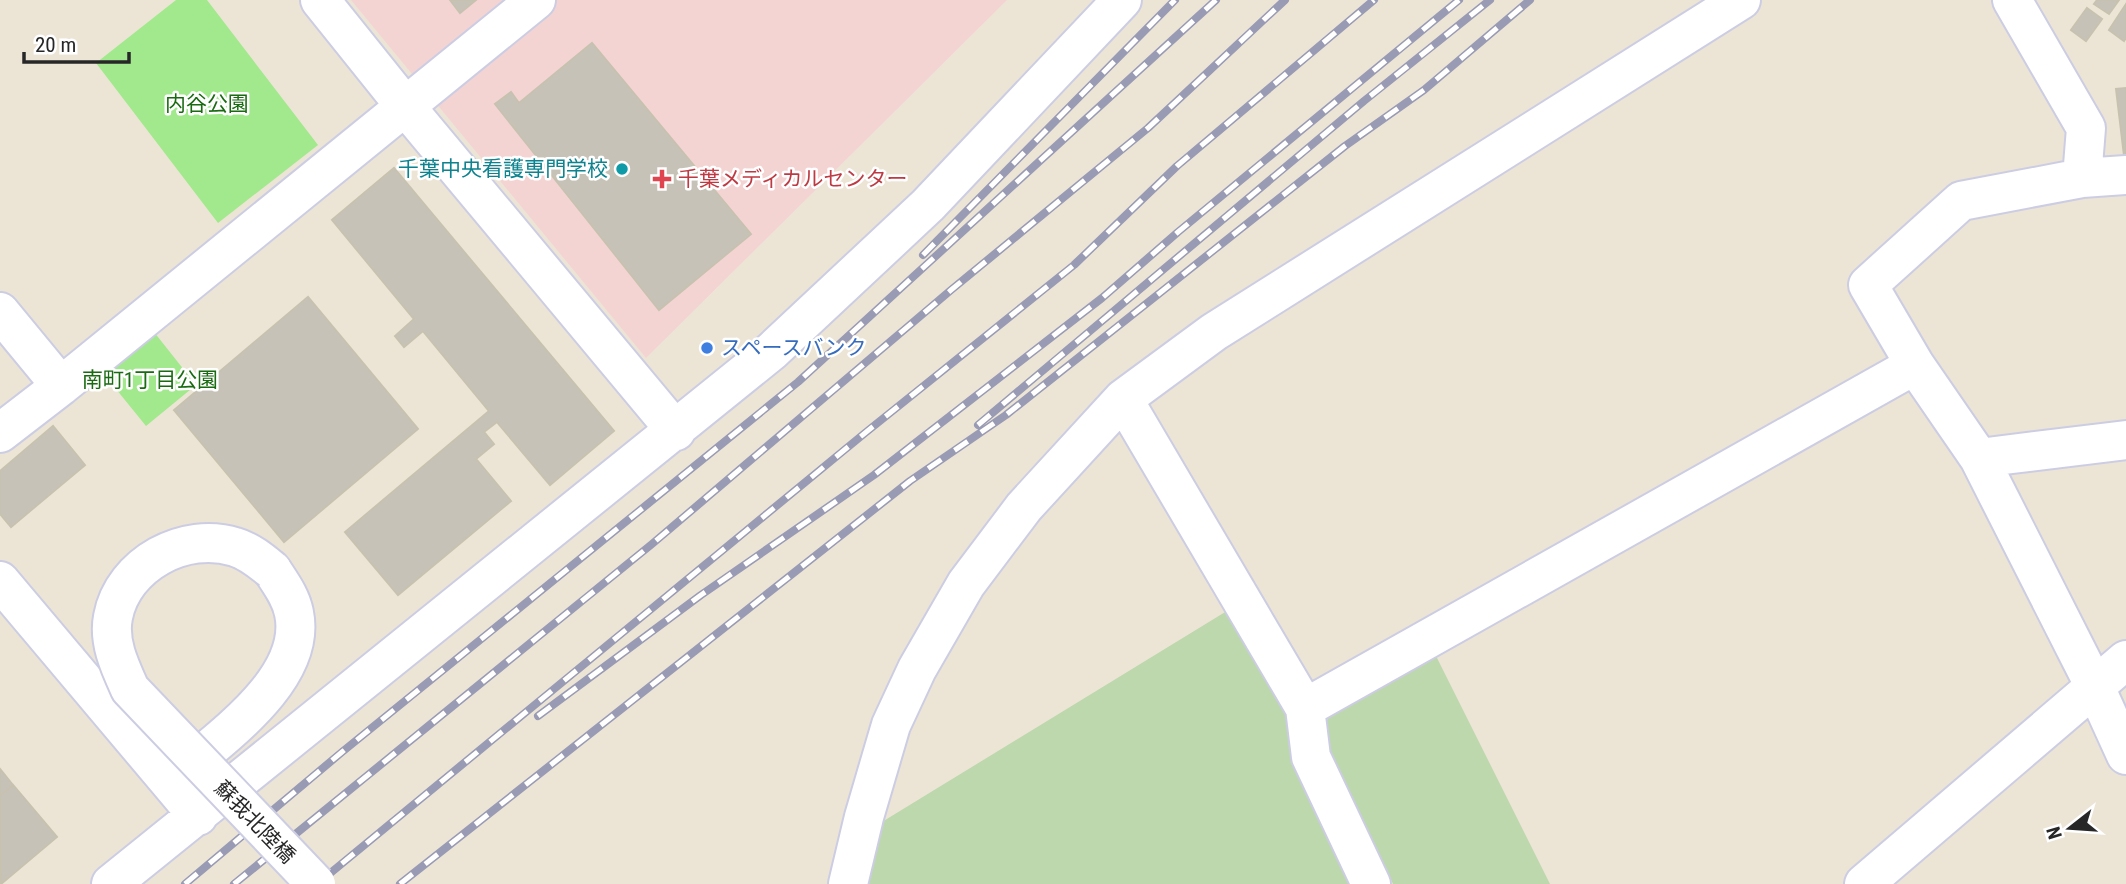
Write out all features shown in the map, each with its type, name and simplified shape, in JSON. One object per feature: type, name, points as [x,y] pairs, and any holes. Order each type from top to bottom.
[{"type":"street","points":[[320,0],[676,431]]},
{"type":"street","points":[[0,433],[536,0]]},
{"type":"street","points":[[111,884],[772,351],[928,205],[1122,0]]},
{"type":"street","points":[[848,884],[891,725],[918,669],[965,584],[1024,508],[1123,399],[1214,332],[1741,0]]},
{"type":"street","points":[[2012,0],[2086,128],[2082,178]]},
{"type":"street","points":[[2126,175],[2082,178],[1961,201],[1868,285],[1915,365],[1979,458],[2095,687],[2126,755]]},
{"type":"street","points":[[0,312],[61,386]]},
{"type":"street","points":[[1305,708],[1915,365]]},
{"type":"street","points":[[1123,399],[1305,708],[1311,757],[1371,884]]},
{"type":"street","points":[[1979,458],[2126,440]]},
{"type":"street","name":"蘇我北陸橋","points":[[168,783],[178,774],[187,766],[197,757],[206,749],[235,724],[265,696],[287,666],[293,648],[296,632],[294,612],[288,594],[272,570],[253,555],[235,547],[201,544],[182,547],[164,552],[148,561],[121,594],[112,617],[113,643],[118,665],[130,689],[151,714],[176,739],[184,748],[193,757],[203,767],[212,777],[222,786],[316,884]]},
{"type":"street","points":[[0,581],[198,816]]},
{"type":"street","points":[[1864,884],[2126,660]]},
{"type":"shaded area","name":"千葉メディカルセンター","points":[[351,0],[1007,0],[646,358]]},
{"type":"green space","name":"内谷公園","points":[[176,0],[207,0],[318,145],[218,223],[96,63]]},
{"type":"green space","name":"南町1丁目公園","points":[[154,332],[196,385],[146,426],[103,373]]},
{"type":"green space","points":[[1235,606],[1281,688],[1365,884],[860,884],[877,825]]},
{"type":"green space","points":[[1434,652],[1550,884],[1393,884],[1321,734],[1332,709]]},
{"type":"building","points":[[450,0],[476,0],[460,13]]},
{"type":"building","points":[[2097,0],[2119,0],[2109,14],[2094,4]]},
{"type":"building","points":[[2126,4],[2126,38],[2124,41],[2109,30]]},
{"type":"building","points":[[2087,8],[2102,19],[2086,41],[2071,30]]},
{"type":"building","name":"千葉中央看護専門学校","points":[[592,43],[751,234],[659,310],[495,104],[511,92],[519,103]]},
{"type":"building","points":[[2126,88],[2126,164],[2125,164],[2116,89]]},
{"type":"building","points":[[394,168],[614,431],[550,485],[497,422],[484,432],[494,444],[476,459],[511,501],[398,595],[345,532],[489,411],[423,331],[404,347],[395,336],[414,319],[332,220]]},
{"type":"building","points":[[308,297],[418,429],[284,542],[174,410]]},
{"type":"building","points":[[53,426],[85,465],[11,527],[0,514],[0,471]]},
{"type":"building","points":[[0,769],[13,785],[0,796]]},
{"type":"building","points":[[13,785],[57,837],[1,884],[0,796]]},
{"type":"railway","points":[[923,255],[1175,0]]},
{"type":"railway","points":[[185,884],[342,752],[798,382],[1216,0]]},
{"type":"railway","points":[[234,884],[652,544],[951,290],[1148,128],[1285,0]]},
{"type":"railway","points":[[317,884],[865,433],[1074,265],[1177,166],[1374,0]]},
{"type":"railway","points":[[538,716],[701,595],[874,475],[1102,298],[1459,0]]},
{"type":"railway","points":[[978,425],[1364,101],[1490,0]]},
{"type":"railway","points":[[400,884],[910,481],[1006,415],[1345,146],[1424,90],[1530,0]]},
{"type":"place","name":"千葉中央看護専門学校","points":[[622,169]]},
{"type":"place","name":"千葉メディカルセンター","points":[[662,179]]},
{"type":"place","name":"スペースバンク","points":[[707,348]]}]
